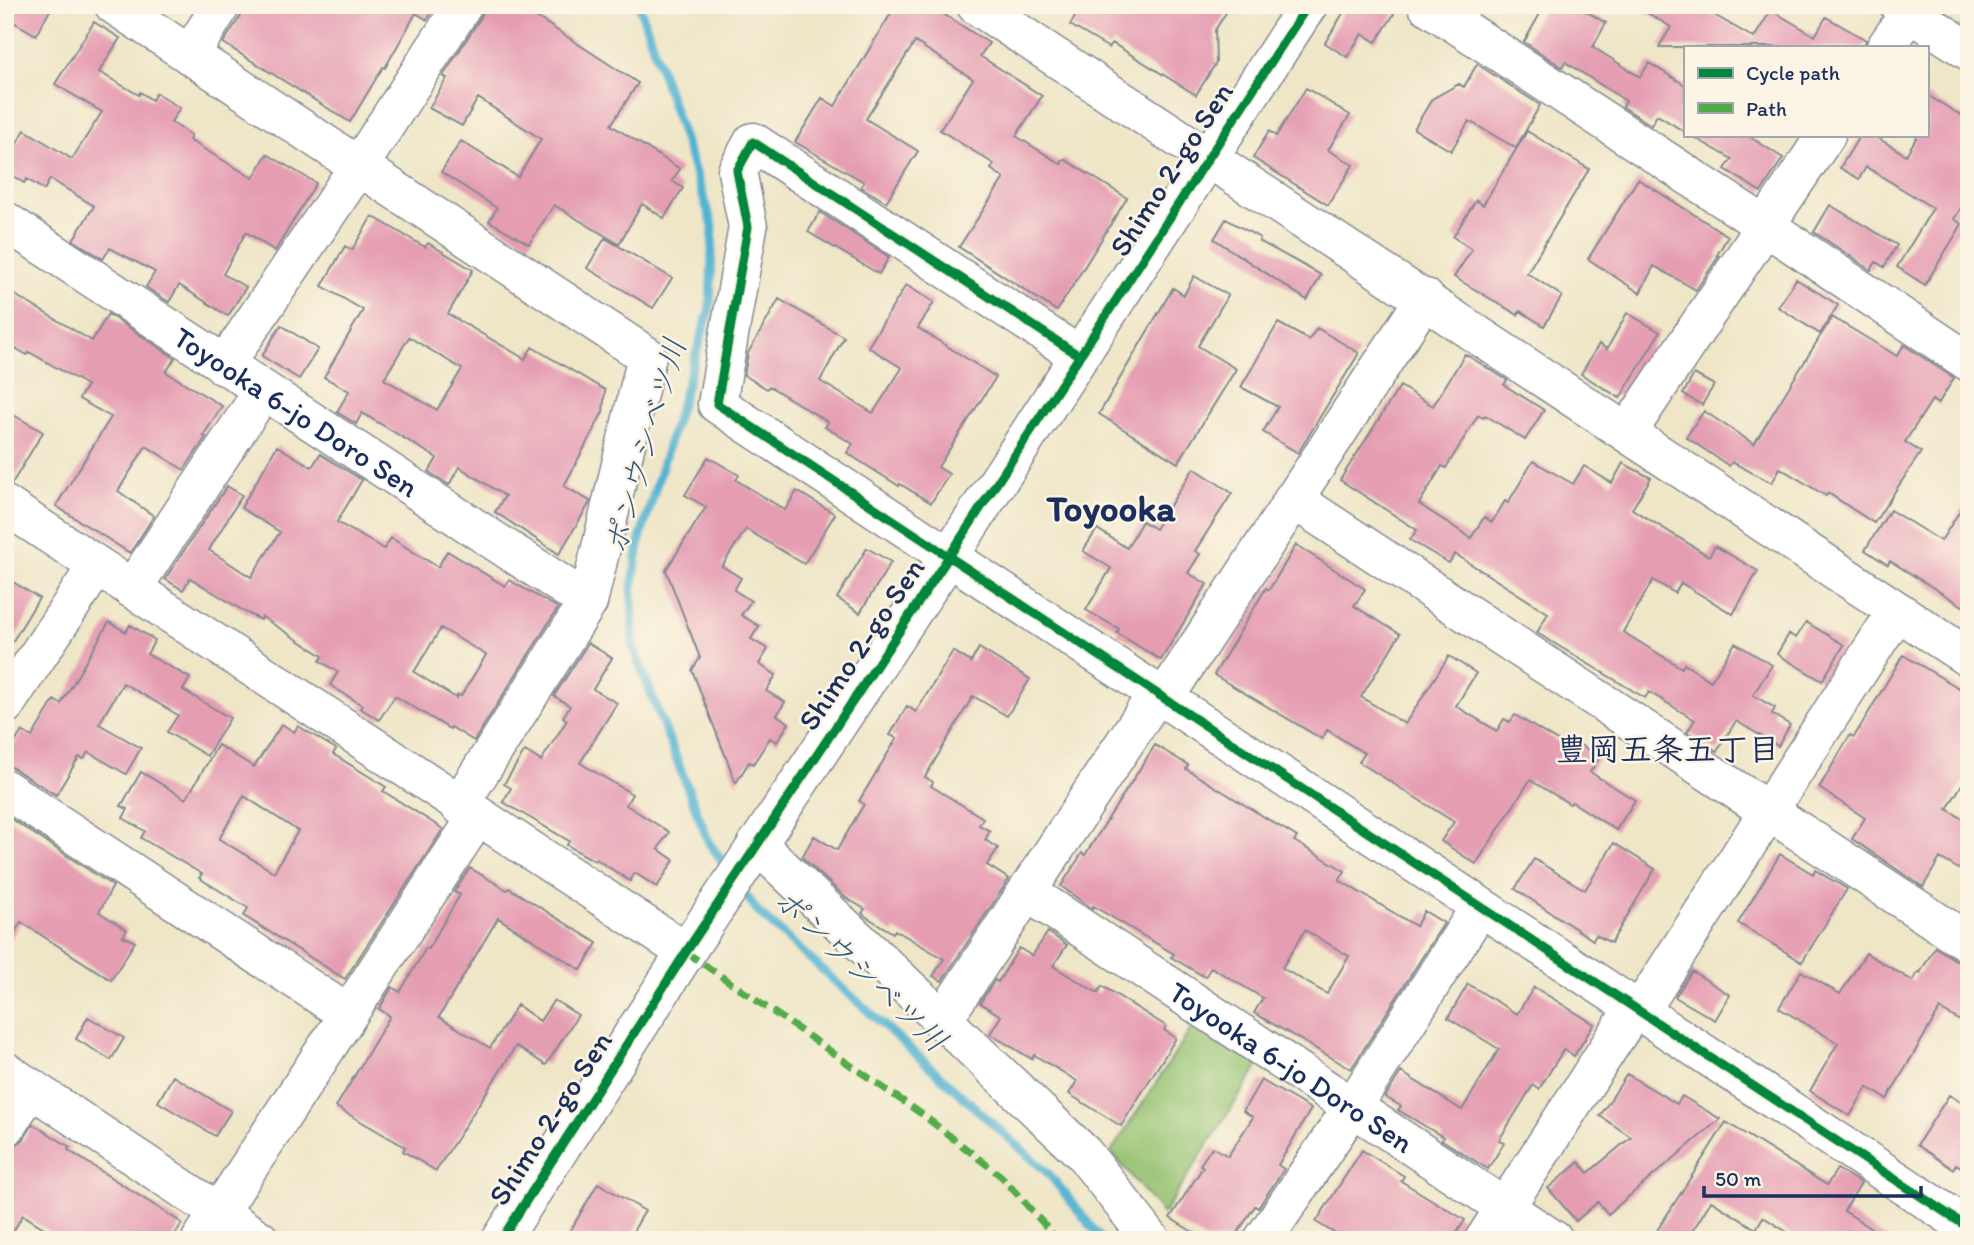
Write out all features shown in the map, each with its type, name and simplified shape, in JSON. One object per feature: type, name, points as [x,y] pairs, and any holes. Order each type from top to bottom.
[{"type":"street","points":[[114,5],[648,356],[588,601],[348,1014],[210,1226]]},
{"type":"street","points":[[190,55],[221,5]]},
{"type":"street","points":[[224,366],[359,166],[463,5]]},
{"type":"street","name":"Shimo 2-go Sen","points":[[501,1240],[686,952],[950,555],[1308,5]]},
{"type":"street","points":[[1427,5],[1969,362]]},
{"type":"street","points":[[1886,46],[1905,9],[1969,51]]},
{"type":"street","points":[[995,10],[1207,159],[1425,298],[1969,658]]},
{"type":"street","points":[[1627,433],[1825,136]]},
{"type":"street","points":[[1078,355],[753,142],[737,171],[748,227],[718,404],[1969,1228]]},
{"type":"street","name":"Toyooka 6-jo Doro Sen","points":[[5,221],[588,601]]},
{"type":"street","points":[[942,1021],[1425,298]]},
{"type":"street","points":[[132,589],[263,391]]},
{"type":"street","points":[[1293,499],[1969,943]]},
{"type":"street","points":[[5,505],[686,952]]},
{"type":"street","points":[[5,705],[97,566]]},
{"type":"street","points":[[1485,1240],[1770,811],[1898,611]]},
{"type":"street","points":[[5,789],[348,1014]]},
{"type":"street","points":[[752,853],[942,1021],[1084,1154],[1150,1240]]},
{"type":"street","name":"Toyooka 6-jo Doro Sen","points":[[1027,892],[1554,1240]]},
{"type":"street","points":[[1264,1240],[1480,907]]},
{"type":"street","points":[[5,1128],[18,1080],[210,1226],[260,1240]]},
{"type":"green space","points":[[1195,1023],[1259,1065],[1163,1214],[1111,1152]]},
{"type":"building","points":[[5,5],[53,5],[36,35],[5,17]]},
{"type":"building","points":[[243,5],[437,5],[427,20],[416,13],[350,122],[223,43],[240,17]]},
{"type":"building","points":[[485,5],[518,5],[638,83],[611,125],[680,169],[672,181],[683,188],[664,218],[642,204],[619,244],[554,205],[529,244],[489,221],[497,208],[441,172],[461,141],[518,177],[541,139],[478,98],[462,126],[429,108],[447,78],[443,76],[481,17]]},
{"type":"building","points":[[896,5],[929,5],[989,43],[980,56],[1042,96],[1016,136],[1061,164],[1064,159],[1127,198],[1057,311],[959,247],[1004,178],[991,169],[994,164],[940,130],[973,79],[915,42],[866,119],[918,151],[886,202],[861,187],[864,182],[795,142],[822,98],[835,106]]},
{"type":"building","points":[[1082,5],[1231,5],[1215,30],[1216,63],[1196,95],[1112,43],[1109,48],[1070,25]]},
{"type":"building","points":[[1348,5],[1379,5],[1394,14],[1376,42],[1362,34],[1347,57],[1325,43]]},
{"type":"building","points":[[1545,5],[1575,5],[1606,23],[1593,47],[1640,77],[1649,63],[1684,84],[1684,131],[1657,115],[1651,125],[1623,107],[1626,101],[1565,62],[1562,67],[1524,42]]},
{"type":"building","points":[[1634,5],[1697,5],[1754,38],[1771,10],[1815,36],[1826,17],[1866,40],[1864,46],[1659,47],[1671,27]]},
{"type":"building","points":[[94,22],[120,38],[99,72],[139,95],[140,92],[152,100],[156,93],[180,108],[171,122],[191,135],[189,140],[253,178],[267,154],[316,183],[275,251],[246,232],[223,274],[246,287],[228,316],[179,285],[169,302],[146,287],[155,272],[110,248],[103,259],[73,240],[94,206],[50,179],[44,190],[27,179],[24,183],[5,171],[5,162],[25,130],[72,159],[102,112],[55,84]]},
{"type":"building","points":[[1477,64],[1540,105],[1516,148],[1469,121],[1451,151],[1414,129],[1432,99],[1459,84],[1464,87]]},
{"type":"building","points":[[1306,88],[1350,115],[1328,150],[1353,165],[1328,205],[1253,158],[1269,131],[1276,136]]},
{"type":"building","points":[[1928,96],[1969,120],[1969,195],[1954,219],[1962,224],[1925,285],[1897,267],[1933,208],[1866,167],[1859,179],[1840,168],[1859,136],[1875,136],[1906,155],[1917,136],[1928,136]]},
{"type":"building","points":[[1527,131],[1589,169],[1527,273],[1562,296],[1544,326],[1520,311],[1518,315],[1454,277],[1472,249],[1453,237],[1476,200],[1483,205]]},
{"type":"building","points":[[1692,136],[1749,136],[1783,158],[1761,192],[1725,169],[1732,159]]},
{"type":"building","points":[[1638,179],[1728,236],[1717,255],[1719,256],[1696,290],[1654,266],[1640,293],[1588,259]]},
{"type":"building","points":[[1830,205],[1897,245],[1884,267],[1876,262],[1871,270],[1814,232]]},
{"type":"building","points":[[820,212],[889,257],[879,274],[808,232]]},
{"type":"building","points":[[372,216],[425,247],[428,243],[473,270],[448,314],[525,359],[532,347],[605,390],[603,412],[564,486],[590,501],[559,554],[495,512],[505,496],[459,467],[449,485],[429,472],[437,458],[362,413],[356,424],[337,412],[349,391],[324,377],[363,310],[322,286],[345,246],[352,250]],"holes":[[[409,337],[462,369],[437,410],[384,379]]]},
{"type":"building","points":[[1226,219],[1260,238],[1259,241],[1321,275],[1307,300],[1214,239]]},
{"type":"building","points":[[605,238],[672,278],[653,308],[587,268]]},
{"type":"building","points":[[1194,276],[1228,295],[1198,346],[1236,369],[1178,463],[1099,414],[1173,288],[1184,295]]},
{"type":"building","points":[[1796,279],[1838,305],[1820,334],[1778,307]]},
{"type":"building","points":[[906,285],[934,302],[918,328],[996,377],[938,467],[949,474],[931,503],[847,453],[853,444],[825,427],[828,422],[769,386],[767,389],[744,375],[748,353],[779,299],[844,337],[820,381],[873,413],[902,368],[868,347]]},
{"type":"building","points":[[5,289],[92,341],[108,314],[175,358],[166,372],[222,406],[184,470],[146,446],[118,491],[154,516],[130,553],[56,506],[111,417],[79,399],[87,385],[29,352],[27,355],[5,342]]},
{"type":"building","points":[[1627,313],[1660,332],[1620,398],[1581,374],[1599,344],[1607,349]]},
{"type":"building","points":[[1832,317],[1897,356],[1904,345],[1954,378],[1938,404],[1932,400],[1905,442],[1921,452],[1874,523],[1828,493],[1826,496],[1780,468],[1772,483],[1732,462],[1729,466],[1686,437],[1704,411],[1754,444]]},
{"type":"building","points":[[1278,323],[1309,340],[1317,328],[1359,353],[1298,453],[1263,432],[1278,407],[1241,387]]},
{"type":"building","points":[[281,325],[318,349],[299,379],[262,356]]},
{"type":"building","points":[[1465,354],[1507,380],[1504,385],[1544,410],[1525,440],[1485,415],[1483,418],[1478,415],[1446,468],[1442,466],[1419,504],[1471,538],[1484,517],[1492,522],[1505,501],[1508,503],[1533,461],[1573,484],[1584,466],[1612,483],[1623,463],[1651,478],[1632,509],[1709,556],[1715,546],[1758,571],[1733,614],[1681,583],[1675,593],[1653,580],[1623,632],[1682,668],[1684,664],[1711,681],[1735,643],[1772,665],[1753,695],[1775,708],[1772,714],[1790,725],[1778,746],[1736,721],[1717,751],[1687,732],[1695,720],[1649,692],[1645,698],[1537,633],[1548,613],[1455,554],[1449,563],[1410,540],[1417,530],[1340,480],[1400,386],[1433,406]]},
{"type":"building","points":[[1694,374],[1714,385],[1702,405],[1683,394]]},
{"type":"building","points":[[5,410],[43,432],[11,485],[5,483]]},
{"type":"building","points":[[277,446],[312,467],[320,454],[362,480],[337,522],[384,549],[391,538],[438,567],[447,551],[505,586],[509,580],[558,608],[474,741],[395,696],[379,720],[360,708],[362,705],[330,685],[338,672],[320,661],[323,656],[262,617],[261,620],[247,613],[190,578],[183,590],[165,579],[227,486],[242,495],[209,550],[251,577],[280,532],[241,508]],"holes":[[[441,628],[486,655],[461,696],[456,698],[414,672]]]},
{"type":"building","points":[[708,457],[739,475],[736,480],[785,510],[797,491],[835,514],[804,564],[746,529],[722,566],[741,578],[734,590],[751,601],[741,615],[759,626],[751,639],[768,649],[759,664],[776,675],[766,691],[785,702],[777,715],[789,723],[777,742],[770,738],[753,764],[749,762],[736,783],[692,670],[700,658],[666,570],[706,507],[685,495]]},
{"type":"building","points":[[1194,468],[1232,493],[1195,551],[1200,554],[1188,573],[1207,584],[1161,660],[1117,633],[1119,629],[1086,610],[1111,568],[1083,551],[1097,529],[1127,548],[1142,521],[1155,529]]},
{"type":"building","points":[[1969,496],[1969,610],[1890,561],[1888,565],[1865,550],[1890,510],[1941,541]]},
{"type":"building","points":[[1296,545],[1365,589],[1354,606],[1400,634],[1361,697],[1405,724],[1449,656],[1476,673],[1456,706],[1497,731],[1504,719],[1510,722],[1515,715],[1564,745],[1568,738],[1600,757],[1590,772],[1635,800],[1616,830],[1530,780],[1476,864],[1441,841],[1454,822],[1359,762],[1364,753],[1327,730],[1322,739],[1214,675],[1266,588],[1269,590]]},
{"type":"building","points":[[867,548],[891,562],[860,613],[837,598]]},
{"type":"building","points":[[5,577],[39,598],[5,654]]},
{"type":"building","points":[[109,622],[126,632],[130,625],[155,640],[147,654],[190,678],[183,690],[230,718],[207,756],[167,732],[178,715],[123,683],[99,724],[141,748],[126,774],[88,752],[84,759],[79,757],[56,795],[5,763],[5,758],[22,731],[32,737],[54,700],[61,704]]},
{"type":"building","points":[[1806,622],[1844,645],[1822,681],[1777,654],[1789,634],[1796,638]]},
{"type":"building","points":[[588,643],[612,658],[593,689],[617,703],[580,763],[632,794],[626,805],[669,832],[658,849],[674,860],[657,887],[635,873],[630,881],[596,859],[595,861],[567,845],[569,841],[503,802],[511,788],[504,784],[525,751],[541,761],[567,720],[563,717],[570,706],[554,696]]},
{"type":"building","points":[[979,648],[1030,679],[1007,716],[973,696],[925,777],[933,782],[931,786],[983,818],[979,825],[990,831],[985,840],[998,848],[987,865],[1009,879],[942,981],[933,976],[944,959],[865,916],[862,913],[865,909],[846,898],[802,857],[814,836],[837,850],[864,804],[859,801],[897,738],[890,735],[907,706],[916,712],[953,651],[971,662]]},
{"type":"building","points":[[1903,655],[1969,694],[1969,773],[1947,809],[1969,823],[1969,875],[1940,858],[1923,887],[1852,839],[1865,818],[1819,788],[1850,735],[1854,737]]},
{"type":"building","points":[[282,724],[294,732],[298,726],[336,749],[333,754],[386,787],[383,791],[443,829],[345,979],[244,916],[248,908],[199,878],[202,874],[141,838],[145,831],[123,818],[128,809],[121,806],[141,772],[186,799],[218,745],[254,767]],"holes":[[[244,796],[298,831],[274,872],[219,839]]]},
{"type":"building","points":[[1155,745],[1188,765],[1186,769],[1297,837],[1294,841],[1345,871],[1339,880],[1416,926],[1424,911],[1444,923],[1351,1069],[1254,1013],[1263,998],[1211,967],[1205,977],[1171,957],[1174,954],[1093,906],[1092,909],[1061,886],[1082,853],[1085,855]],"holes":[[[1305,930],[1349,956],[1327,994],[1282,968]]]},
{"type":"building","points":[[5,815],[113,886],[99,912],[127,930],[123,936],[135,942],[111,980],[21,922],[5,948]]},
{"type":"building","points":[[1614,843],[1655,869],[1611,943],[1596,935],[1593,940],[1515,889],[1534,859],[1585,890]]},
{"type":"building","points":[[1780,854],[1813,874],[1815,870],[1847,889],[1802,962],[1738,923]]},
{"type":"building","points":[[470,868],[507,890],[509,888],[597,943],[581,970],[498,918],[439,1017],[490,1048],[517,1005],[540,1021],[554,1000],[578,1015],[546,1065],[516,1046],[436,1171],[403,1151],[405,1147],[336,1107],[390,1016],[379,1009],[392,987],[400,992],[426,948],[428,949],[460,895],[454,892]]},
{"type":"building","points":[[1048,932],[1067,945],[1053,966],[1098,993],[1102,986],[1166,1026],[1164,1030],[1176,1038],[1121,1126],[1069,1094],[1077,1081],[1034,1055],[1032,1059],[990,1034],[1001,1016],[980,1003],[995,980],[998,982],[1019,948],[1032,956]]},
{"type":"building","points":[[1935,947],[1969,965],[1969,1026],[1940,1009],[1887,1099],[1867,1087],[1850,1116],[1810,1091],[1838,1043],[1779,1008],[1801,971],[1840,994],[1866,953],[1913,981]]},
{"type":"building","points":[[1692,971],[1730,995],[1715,1020],[1675,997]]},
{"type":"building","points":[[1468,984],[1517,1014],[1534,987],[1594,1024],[1574,1056],[1564,1049],[1539,1089],[1533,1085],[1499,1140],[1504,1143],[1488,1169],[1398,1110],[1401,1106],[1385,1097],[1401,1072],[1462,1110],[1499,1049],[1448,1018]]},
{"type":"building","points":[[88,1017],[124,1038],[111,1060],[76,1039]]},
{"type":"building","points":[[1627,1074],[1677,1104],[1682,1096],[1720,1119],[1608,1214],[1598,1202],[1576,1221],[1548,1188],[1579,1162],[1588,1173],[1631,1137],[1600,1116]]},
{"type":"building","points":[[173,1076],[231,1111],[215,1136],[158,1102]]},
{"type":"building","points":[[1261,1080],[1311,1109],[1278,1165],[1284,1169],[1233,1240],[1206,1240],[1170,1218],[1203,1167],[1200,1165],[1212,1147],[1228,1156],[1253,1117],[1243,1111]]},
{"type":"building","points":[[1949,1095],[1969,1107],[1969,1172],[1956,1164],[1953,1169],[1917,1145]]},
{"type":"building","points":[[1726,1122],[1827,1185],[1837,1169],[1861,1183],[1844,1211],[1890,1240],[1800,1240],[1763,1217],[1756,1229],[1711,1201],[1687,1240],[1651,1240]]},
{"type":"building","points":[[33,1124],[70,1147],[68,1150],[182,1223],[172,1240],[63,1240],[23,1215],[8,1240],[5,1240],[5,1157],[10,1149],[23,1140]]},
{"type":"building","points":[[1362,1150],[1404,1176],[1401,1181],[1465,1220],[1452,1240],[1346,1240],[1316,1222]]},
{"type":"building","points":[[598,1183],[645,1211],[628,1240],[565,1240]]},
{"type":"waterway","name":"ポンウシベツ川","points":[[639,5],[713,226],[710,308],[640,539],[632,588],[633,647],[709,843],[729,870]]},
{"type":"waterway","name":"ポンウシベツ川","points":[[741,888],[758,912],[1049,1174],[1102,1240]]},
{"type":"marked path","points":[[686,952],[923,1115],[1001,1176],[1058,1240]]},
{"type":"cycle path","points":[[501,1240],[686,952],[950,555],[1308,5]]},
{"type":"cycle path","points":[[1078,355],[753,142],[737,171],[748,227],[717,404],[1969,1228]]},
{"type":"district","name":"Toyooka","points":[[1111,508]]},
{"type":"district","name":"豊岡五条五丁目","points":[[1668,749]]}]
